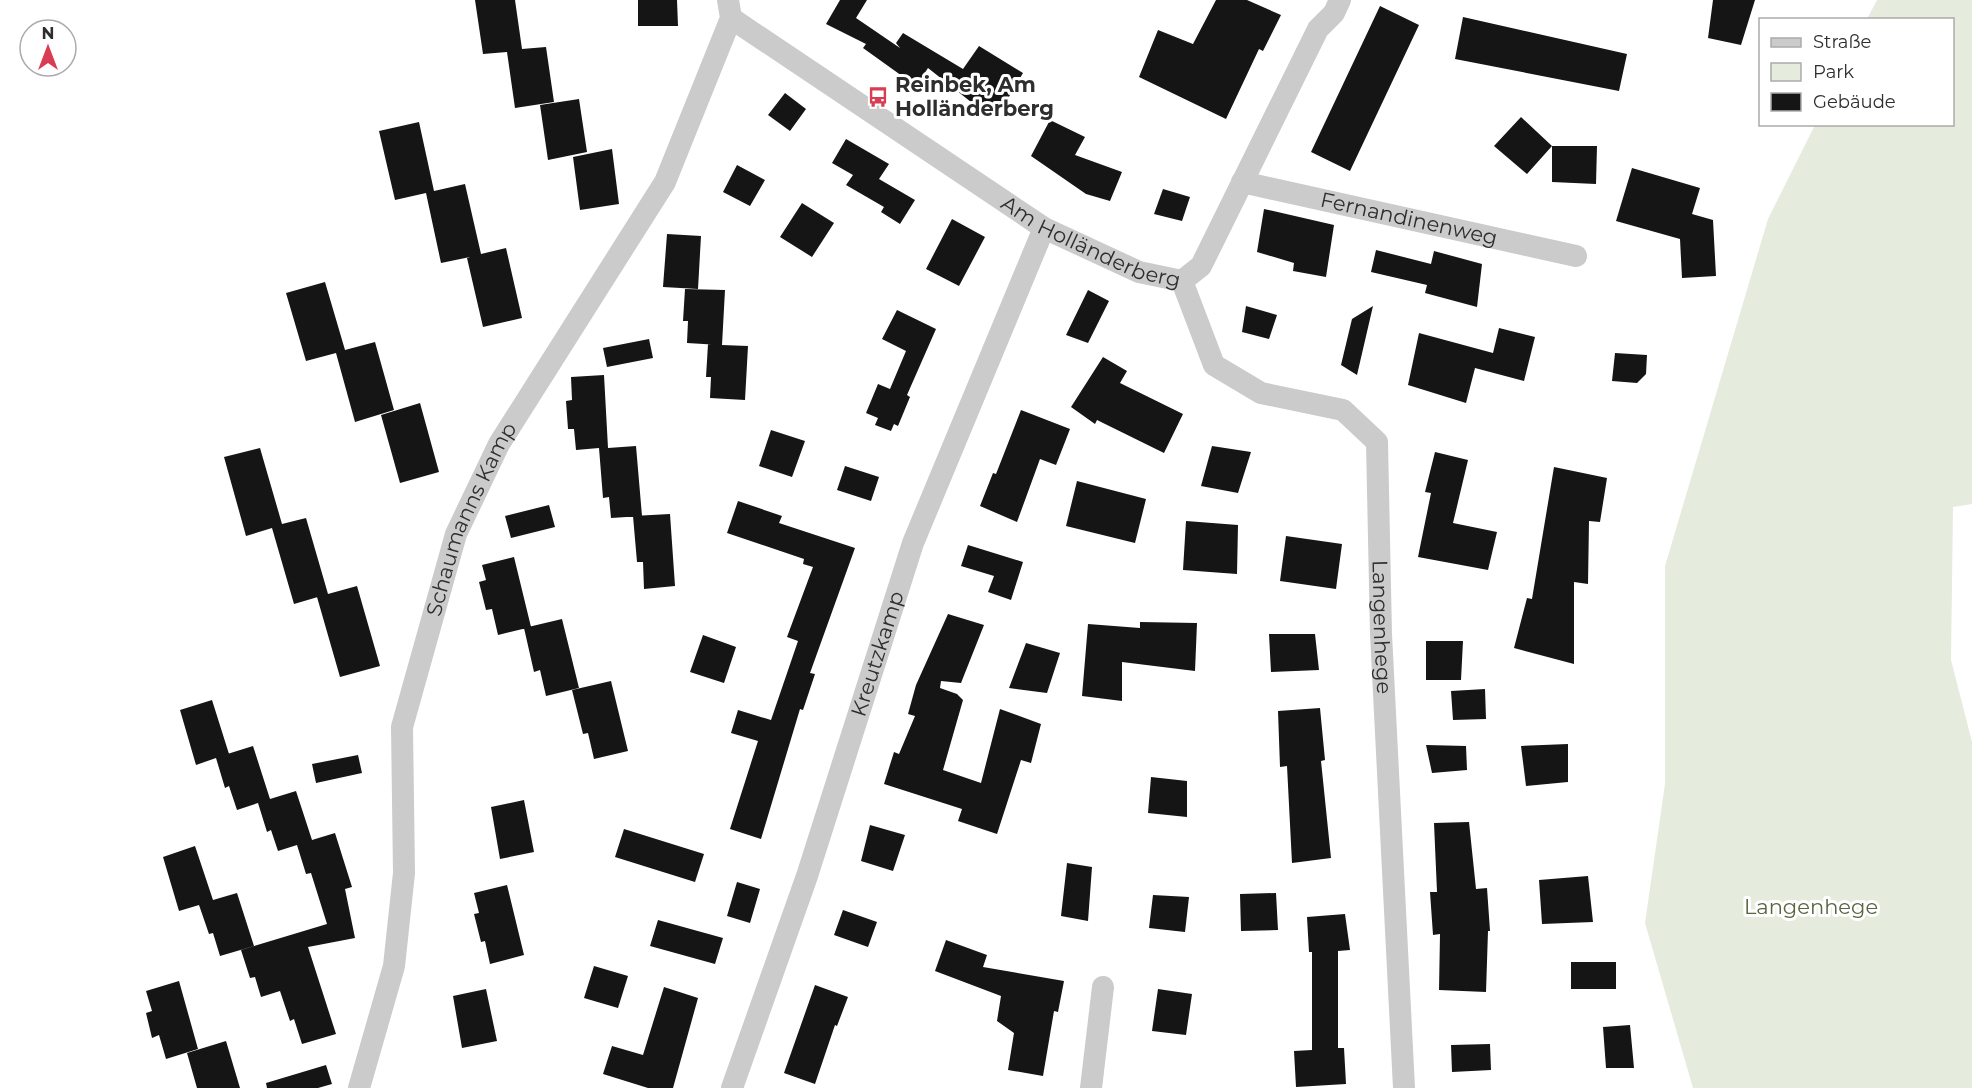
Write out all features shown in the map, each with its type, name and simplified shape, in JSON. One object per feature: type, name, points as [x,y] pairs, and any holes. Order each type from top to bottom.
[{"type":"street","name":"Am Holländerberg","points":[[730,9],[1044,228],[1139,272],[1182,281],[1201,266],[1318,29],[1334,13],[1340,0]]},
{"type":"street","name":"Schaumanns Kamp","points":[[358,1088],[394,966],[404,873],[402,727],[456,534],[499,444],[665,182],[730,9]]},
{"type":"street","name":"Fernandinenweg","points":[[1242,182],[1576,256]]},
{"type":"street","name":"Kreutzkamp","points":[[732,1088],[807,876],[913,543],[1044,228]]},
{"type":"street","name":"Langenhege","points":[[1182,281],[1214,365],[1261,393],[1343,410],[1377,442],[1382,646],[1404,1088]]},
{"type":"street","points":[[1091,1088],[1103,987]]},
{"type":"green space","name":"Langenhege","points":[[1877,0],[1972,0],[1972,504],[1953,507],[1951,660],[1972,742],[1972,1088],[1693,1088],[1645,923],[1665,784],[1665,566],[1768,219],[1814,126],[1954,126],[1954,18],[1868,18]]},
{"type":"building","points":[[475,0],[515,0],[522,49],[546,47],[554,102],[515,108],[507,52],[483,54]]},
{"type":"building","points":[[638,0],[677,0],[678,26],[638,26]]},
{"type":"building","points":[[840,0],[867,0],[856,18],[900,48],[896,43],[903,33],[963,69],[979,46],[1023,73],[997,117],[971,102],[928,68],[916,86],[863,48],[866,44],[826,24]]},
{"type":"building","points":[[1216,0],[1247,0],[1281,15],[1263,51],[1259,49],[1226,119],[1139,77],[1158,30],[1193,44]]},
{"type":"building","points":[[1713,0],[1755,0],[1741,45],[1708,38]]},
{"type":"building","points":[[1380,6],[1419,25],[1350,171],[1311,152]]},
{"type":"building","points":[[1463,17],[1627,54],[1619,91],[1455,59]]},
{"type":"building","points":[[785,93],[806,109],[790,131],[768,115]]},
{"type":"building","points":[[579,99],[587,152],[548,160],[540,105]]},
{"type":"building","points":[[1521,117],[1552,146],[1527,174],[1494,146]]},
{"type":"building","points":[[1050,120],[1085,137],[1075,155],[1122,172],[1110,201],[1086,194],[1031,156]]},
{"type":"building","points":[[419,122],[434,191],[465,184],[481,254],[506,248],[522,318],[483,327],[467,258],[470,257],[441,263],[426,193],[395,200],[379,131]]},
{"type":"building","points":[[846,139],[889,164],[879,179],[915,200],[900,224],[881,212],[884,207],[846,185],[853,175],[832,163]]},
{"type":"building","points":[[1552,146],[1597,146],[1596,184],[1552,182]]},
{"type":"building","points":[[612,149],[619,204],[580,210],[573,157]]},
{"type":"building","points":[[737,165],[765,180],[750,206],[723,192]]},
{"type":"building","points":[[1632,168],[1700,188],[1692,214],[1713,220],[1716,276],[1682,278],[1680,239],[1616,221]]},
{"type":"building","points":[[1163,189],[1190,197],[1182,221],[1154,214]]},
{"type":"building","points":[[802,203],[834,223],[812,257],[780,237]]},
{"type":"building","points":[[1264,209],[1334,225],[1326,277],[1293,271],[1294,263],[1257,252]]},
{"type":"building","points":[[952,219],[985,237],[959,286],[926,269]]},
{"type":"building","points":[[667,234],[701,236],[698,289],[663,287]]},
{"type":"building","points":[[1376,250],[1431,264],[1434,251],[1482,264],[1477,307],[1425,293],[1427,285],[1371,272]]},
{"type":"building","points":[[325,282],[345,350],[375,342],[394,410],[355,422],[336,353],[306,361],[286,293]]},
{"type":"building","points":[[685,289],[725,290],[722,345],[748,346],[745,400],[710,398],[711,377],[706,377],[708,344],[687,343],[688,321],[683,321]]},
{"type":"building","points":[[1088,290],[1109,301],[1088,343],[1066,335]]},
{"type":"building","points":[[1246,306],[1277,315],[1269,339],[1242,332]]},
{"type":"building","points":[[1373,306],[1357,375],[1341,365],[1352,319]]},
{"type":"building","points":[[897,310],[936,329],[907,395],[910,397],[898,426],[894,424],[891,431],[875,425],[878,418],[866,413],[878,384],[890,389],[906,351],[882,339]]},
{"type":"building","points":[[1499,328],[1535,337],[1524,381],[1475,368],[1466,403],[1408,385],[1419,333],[1493,353]]},
{"type":"building","points":[[649,339],[653,358],[607,367],[603,348]]},
{"type":"building","points":[[1615,353],[1647,355],[1646,374],[1637,383],[1612,381]]},
{"type":"building","points":[[1103,357],[1127,371],[1120,383],[1183,414],[1164,453],[1097,420],[1095,424],[1071,407]]},
{"type":"building","points":[[604,375],[608,448],[636,446],[642,516],[611,518],[609,497],[603,498],[599,448],[576,450],[574,429],[568,429],[566,401],[572,400],[571,377]]},
{"type":"building","points":[[420,403],[439,472],[400,483],[381,415]]},
{"type":"building","points":[[1021,410],[1070,429],[1056,465],[1040,459],[1017,522],[980,506],[993,473],[996,474]]},
{"type":"building","points":[[771,430],[805,441],[792,477],[759,466]]},
{"type":"building","points":[[1212,446],[1251,452],[1238,493],[1201,486]]},
{"type":"building","points":[[260,448],[282,524],[306,518],[328,594],[294,604],[272,528],[246,536],[224,457]]},
{"type":"building","points":[[1435,452],[1468,460],[1453,523],[1497,532],[1488,570],[1418,557],[1431,493],[1425,492]]},
{"type":"building","points":[[845,466],[879,477],[871,501],[837,490]]},
{"type":"building","points":[[1554,467],[1607,478],[1600,522],[1589,521],[1588,584],[1574,582],[1574,664],[1514,648],[1527,598],[1532,599]]},
{"type":"building","points":[[1077,481],[1146,499],[1135,543],[1066,526]]},
{"type":"building","points":[[738,501],[782,516],[779,523],[855,548],[810,673],[815,674],[803,710],[800,709],[761,839],[730,829],[758,741],[731,733],[738,710],[771,720],[798,641],[787,637],[813,567],[803,564],[804,559],[727,533]]},
{"type":"building","points":[[549,505],[555,527],[511,538],[505,516]]},
{"type":"building","points":[[670,514],[675,586],[644,589],[643,562],[637,562],[633,516]]},
{"type":"building","points":[[1186,521],[1238,525],[1237,574],[1183,570]]},
{"type":"building","points":[[1286,536],[1342,544],[1336,589],[1280,581]]},
{"type":"building","points":[[968,545],[1023,562],[1011,600],[988,592],[994,576],[961,566]]},
{"type":"building","points":[[514,557],[531,627],[498,635],[492,609],[486,610],[479,582],[486,580],[482,565]]},
{"type":"building","points":[[357,586],[380,666],[340,677],[317,597]]},
{"type":"building","points":[[948,614],[984,625],[961,683],[941,681],[940,688],[957,694],[963,700],[943,770],[981,783],[1000,709],[1041,724],[1031,763],[1021,760],[997,834],[958,821],[962,809],[884,784],[894,752],[899,754],[915,716],[908,714],[916,685]]},
{"type":"building","points":[[562,619],[579,688],[546,696],[540,670],[534,672],[524,628]]},
{"type":"building","points":[[1140,622],[1197,623],[1195,671],[1122,662],[1122,701],[1082,696],[1088,624],[1140,628]]},
{"type":"building","points":[[1269,634],[1315,634],[1319,670],[1271,672]]},
{"type":"building","points":[[703,635],[736,647],[724,683],[690,672]]},
{"type":"building","points":[[1426,641],[1463,641],[1461,680],[1426,680]]},
{"type":"building","points":[[1026,643],[1060,653],[1047,693],[1009,688]]},
{"type":"building","points":[[611,681],[628,751],[594,759],[588,733],[583,734],[572,690]]},
{"type":"building","points":[[1485,689],[1486,719],[1453,720],[1451,691]]},
{"type":"building","points":[[212,700],[229,754],[253,746],[270,799],[296,791],[312,840],[335,833],[352,887],[345,889],[355,938],[308,947],[336,1034],[302,1044],[294,1019],[290,1021],[280,991],[261,997],[255,977],[250,978],[241,950],[327,924],[311,873],[306,874],[297,845],[278,851],[271,830],[267,832],[258,803],[237,810],[229,786],[225,788],[216,758],[196,765],[180,710]]},
{"type":"building","points":[[1320,708],[1325,760],[1321,761],[1331,858],[1292,863],[1287,766],[1280,767],[1278,711]]},
{"type":"building","points":[[1568,744],[1568,782],[1526,786],[1521,746]]},
{"type":"building","points":[[1426,745],[1466,746],[1467,770],[1432,773]]},
{"type":"building","points":[[358,755],[362,773],[316,783],[312,764]]},
{"type":"building","points":[[1151,777],[1187,781],[1187,817],[1148,813]]},
{"type":"building","points":[[524,800],[534,852],[500,859],[491,807]]},
{"type":"building","points":[[1469,822],[1476,889],[1487,888],[1490,931],[1488,931],[1486,992],[1439,990],[1440,934],[1433,935],[1430,892],[1437,892],[1434,823]]},
{"type":"building","points":[[870,825],[905,835],[893,871],[861,861]]},
{"type":"building","points":[[624,829],[704,854],[695,882],[615,857]]},
{"type":"building","points":[[195,846],[213,900],[237,893],[254,946],[220,956],[213,933],[209,934],[199,905],[179,911],[163,857]]},
{"type":"building","points":[[1067,863],[1092,867],[1088,921],[1061,916]]},
{"type":"building","points":[[1588,876],[1593,922],[1542,924],[1539,880]]},
{"type":"building","points":[[737,882],[760,889],[750,923],[727,916]]},
{"type":"building","points":[[507,885],[524,955],[490,964],[485,941],[481,942],[474,914],[479,913],[474,893]]},
{"type":"building","points":[[1276,893],[1278,930],[1241,931],[1240,894]]},
{"type":"building","points":[[1153,895],[1189,897],[1185,932],[1149,928]]},
{"type":"building","points":[[843,910],[877,922],[868,947],[834,935]]},
{"type":"building","points":[[1345,914],[1350,950],[1338,951],[1338,1048],[1344,1048],[1346,1084],[1296,1087],[1294,1051],[1312,1050],[1312,952],[1309,952],[1307,917]]},
{"type":"building","points":[[658,920],[723,938],[715,964],[650,946]]},
{"type":"building","points":[[946,940],[987,955],[983,967],[1064,981],[1058,1012],[1054,1011],[1043,1076],[1008,1070],[1014,1033],[997,1021],[1001,996],[935,971]]},
{"type":"building","points":[[1571,962],[1616,962],[1616,989],[1571,989]]},
{"type":"building","points":[[594,966],[628,976],[618,1008],[584,998]]},
{"type":"building","points":[[179,981],[198,1049],[166,1059],[159,1035],[152,1038],[146,1013],[152,1011],[146,991]]},
{"type":"building","points":[[815,985],[848,997],[837,1026],[835,1025],[815,1084],[784,1073]]},
{"type":"building","points":[[664,987],[698,998],[673,1088],[648,1088],[603,1074],[612,1046],[643,1055]]},
{"type":"building","points":[[486,989],[497,1041],[462,1048],[453,996]]},
{"type":"building","points":[[1158,989],[1192,994],[1186,1035],[1152,1031]]},
{"type":"building","points":[[1630,1025],[1634,1068],[1606,1068],[1603,1027]]},
{"type":"building","points":[[226,1041],[240,1088],[197,1088],[187,1053]]},
{"type":"building","points":[[1490,1044],[1491,1070],[1452,1072],[1451,1045]]},
{"type":"building","points":[[326,1065],[332,1084],[318,1088],[267,1088],[266,1083]]},
{"type":"place","name":"Reinbek, Am Holländerberg","points":[[878,97]]}]
